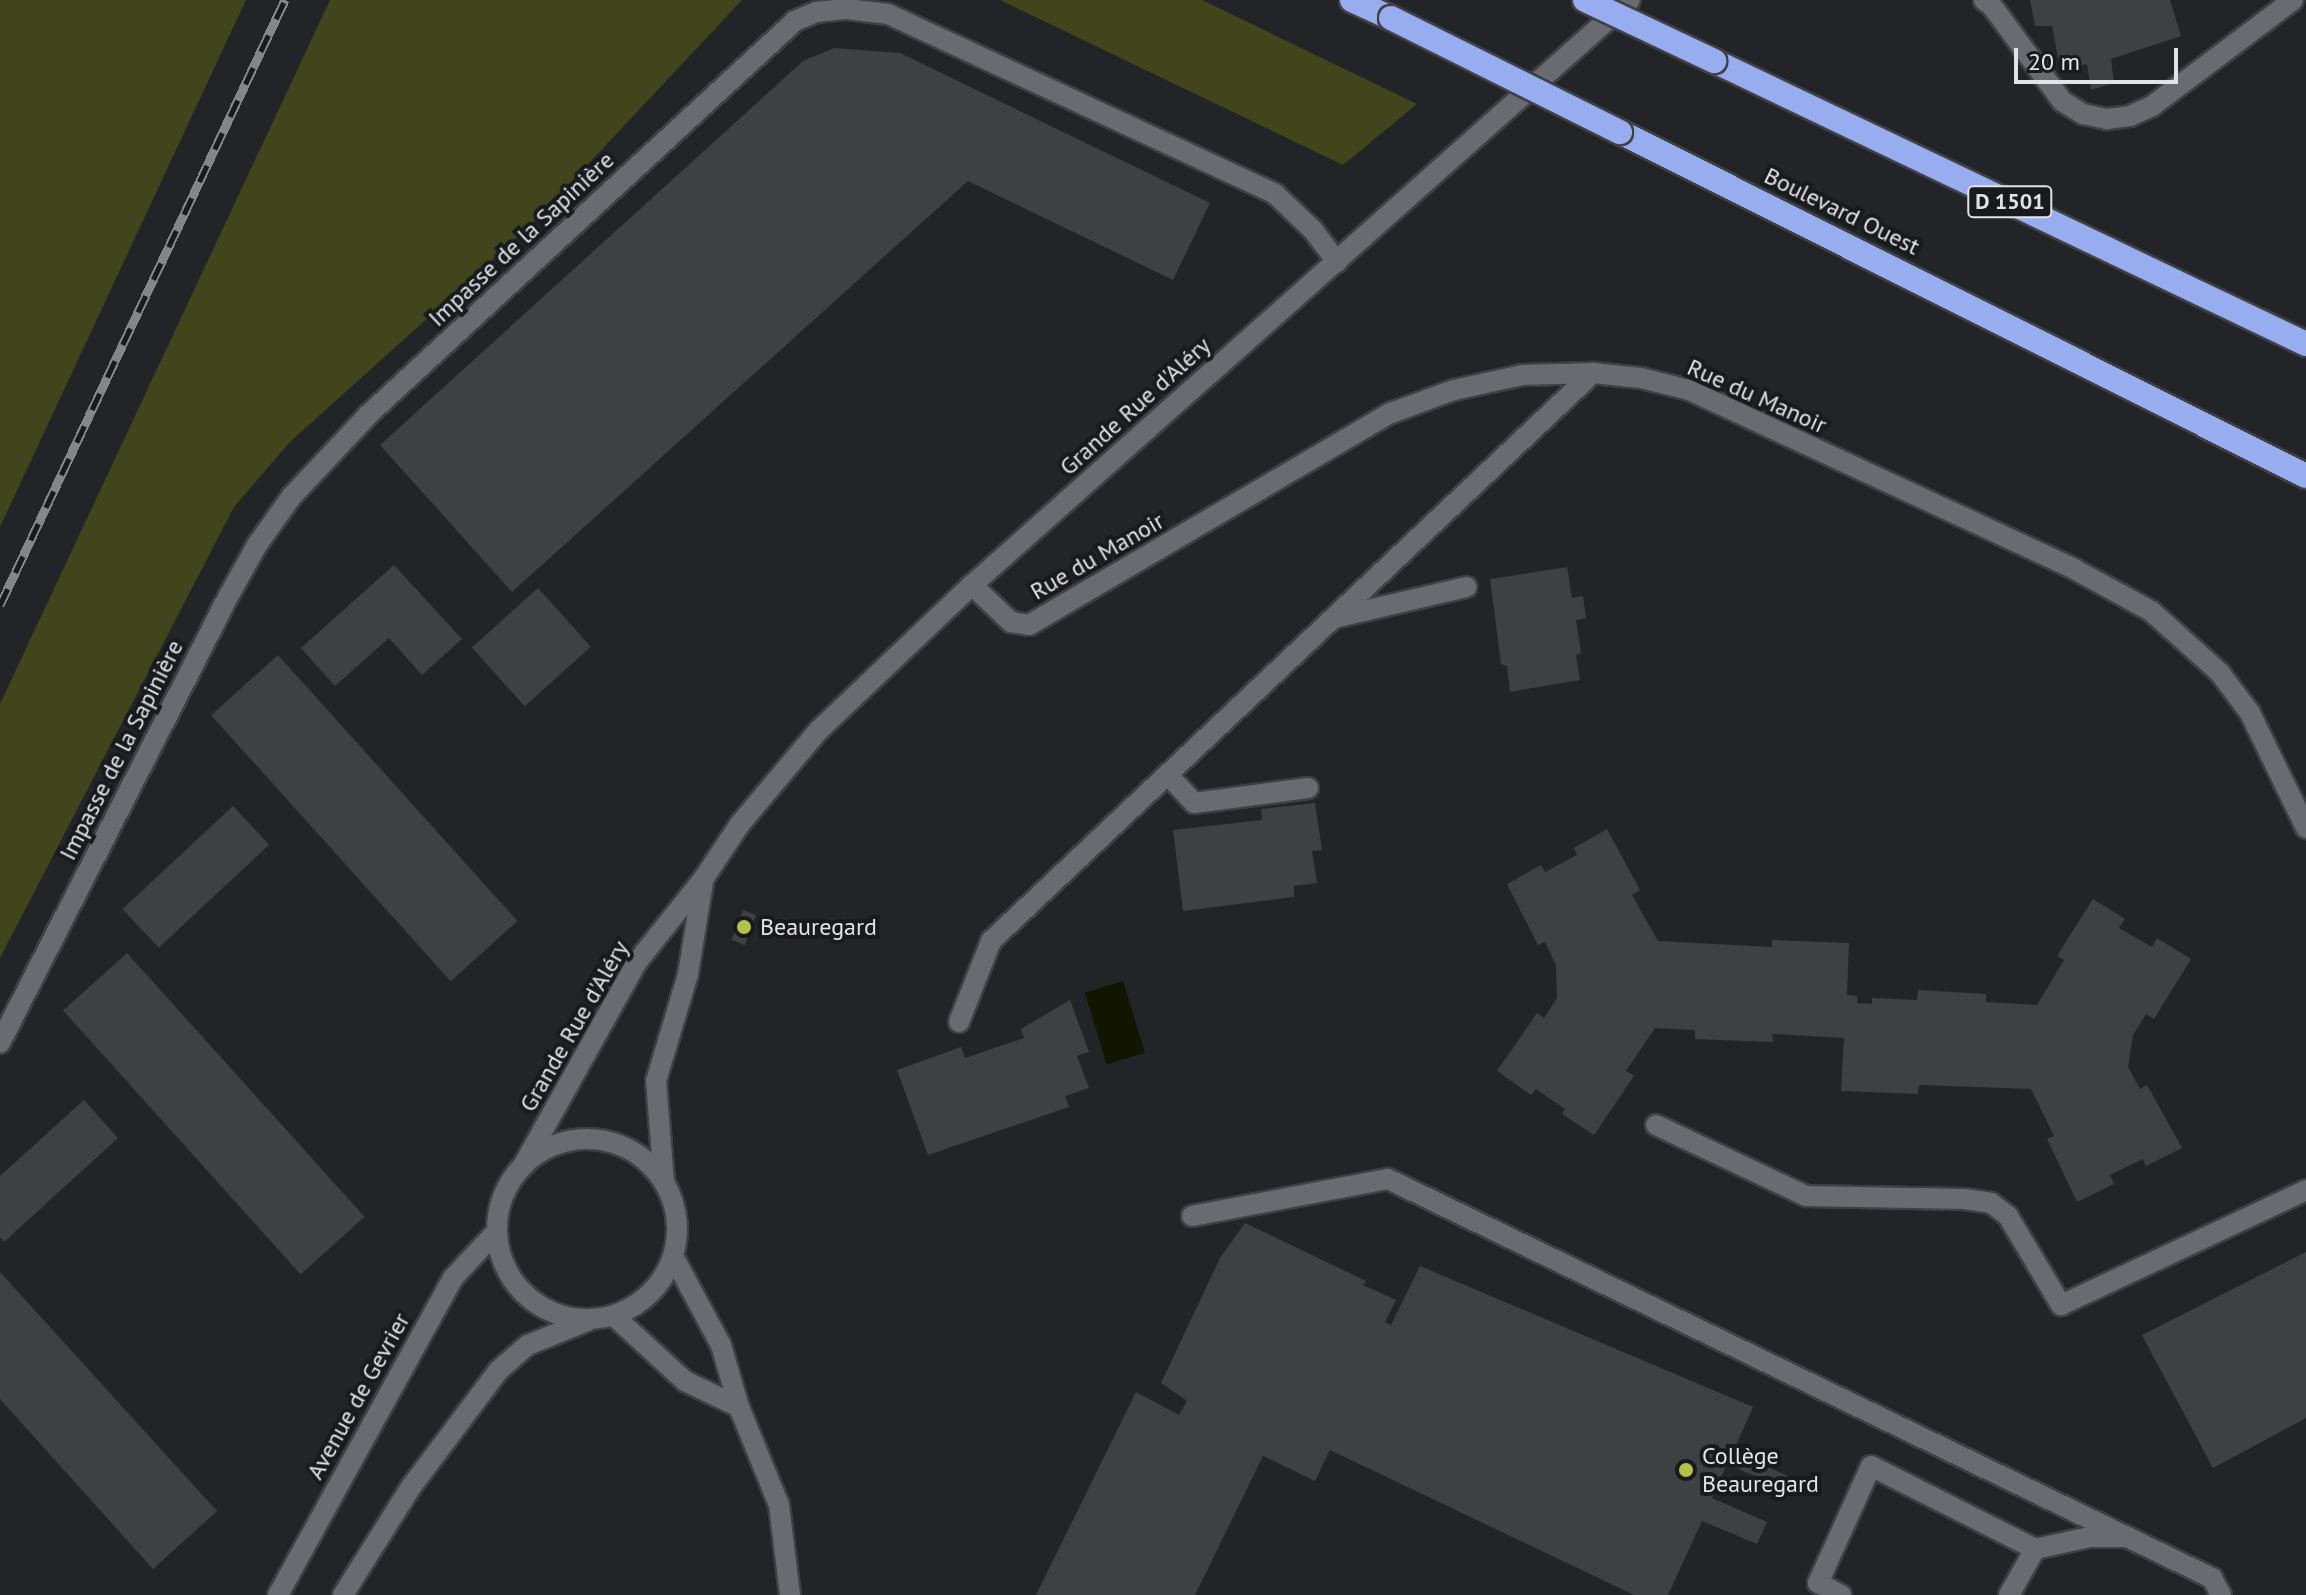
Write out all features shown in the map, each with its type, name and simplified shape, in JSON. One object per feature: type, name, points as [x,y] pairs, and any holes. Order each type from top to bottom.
[{"type":"highway","name":"Boulevard Ouest","points":[[1352,0],[2306,476]]},
{"type":"highway","name":"D 1501","points":[[1585,0],[2306,344]]},
{"type":"street","name":"Grande Rue d'Aléry","points":[[524,1164],[637,962],[704,878],[740,824],[819,730],[972,585],[1630,0]]},
{"type":"street","points":[[1984,0],[1992,6],[2062,101],[2083,114],[2107,119],[2130,116],[2152,106],[2293,0]]},
{"type":"street","name":"Impasse de la Sapinière","points":[[0,1043],[228,597],[257,545],[292,496],[368,415],[795,21],[816,12],[847,9],[888,14],[1275,194],[1313,230],[1337,262]]},
{"type":"street","points":[[959,1022],[991,941],[1593,373]]},
{"type":"street","name":"Rue du Manoir","points":[[972,585],[1011,622],[1029,625],[1391,413],[1454,390],[1522,375],[1593,373],[1641,378],[1689,390],[2074,569],[2151,611],[2220,673],[2250,713],[2306,828]]},
{"type":"street","points":[[1334,618],[1466,587]]},
{"type":"street","points":[[1168,775],[1194,803],[1308,788]]},
{"type":"street","name":"Grande Rue d'Aléry","points":[[664,1182],[656,1081],[688,974],[704,878]]},
{"type":"street","points":[[1656,1125],[1806,1196],[1964,1199],[1991,1203],[2008,1216],[2061,1305],[2306,1190]]},
{"type":"street","points":[[343,1595],[411,1487],[499,1370],[528,1345],[588,1320],[614,1316],[640,1302],[660,1282],[673,1256],[676,1218],[664,1182],[646,1161],[624,1147],[598,1139],[571,1140],[546,1148],[524,1164],[509,1183],[499,1207],[497,1231],[501,1259],[515,1284],[535,1304],[560,1316],[588,1320]]},
{"type":"street","points":[[1192,1216],[1388,1179],[2212,1578],[2221,1595]]},
{"type":"street","name":"Avenue de Gevrier","points":[[278,1595],[453,1278],[497,1231]]},
{"type":"street","points":[[673,1256],[721,1345],[739,1407],[779,1505],[790,1595]]},
{"type":"street","points":[[614,1316],[685,1381],[739,1407]]},
{"type":"street","points":[[1841,1595],[1818,1583],[1871,1466],[2035,1549],[2090,1537],[2128,1537]]},
{"type":"street","points":[[2009,1595],[2035,1549]]},
{"type":"green space","points":[[0,0],[246,0],[0,527]]},
{"type":"green space","points":[[330,0],[742,0],[531,225],[290,442],[234,507],[0,958],[0,704]]},
{"type":"green space","points":[[1000,0],[1202,0],[1417,104],[1343,165]]},
{"type":"shaded area","points":[[1123,981],[1145,1053],[1107,1064],[1085,993]]},
{"type":"building","points":[[2030,0],[2170,0],[2181,36],[2111,59],[2114,83],[2091,90],[2087,64],[2068,68],[2058,58],[2052,26],[2035,26]]},
{"type":"building","points":[[834,48],[900,53],[1210,203],[1173,280],[968,181],[512,592],[380,445],[803,61]]},
{"type":"building","points":[[394,565],[462,639],[422,675],[389,638],[335,686],[301,648]]},
{"type":"building","points":[[1567,567],[1572,598],[1583,596],[1586,618],[1576,620],[1581,653],[1576,655],[1580,680],[1510,692],[1507,666],[1501,664],[1490,579]]},
{"type":"building","points":[[538,588],[591,647],[525,706],[472,648]]},
{"type":"building","points":[[278,655],[518,921],[451,981],[211,715]]},
{"type":"building","points":[[1315,803],[1322,850],[1312,851],[1317,883],[1294,886],[1294,897],[1183,911],[1173,830],[1262,820],[1261,809]]},
{"type":"building","points":[[233,806],[269,845],[159,948],[123,909]]},
{"type":"building","points":[[1607,829],[1640,890],[1632,895],[1658,941],[1772,947],[1772,940],[1849,943],[1847,995],[1857,996],[1857,1003],[1872,1004],[1872,998],[1917,1000],[1918,990],[1986,994],[1986,1002],[2037,1005],[2064,960],[2057,956],[2093,899],[2125,919],[2119,928],[2152,947],[2157,938],[2191,959],[2154,1019],[2146,1014],[2133,1035],[2128,1067],[2140,1089],[2147,1085],[2182,1148],[2146,1166],[2143,1159],[2110,1175],[2114,1184],[2077,1202],[2047,1139],[2054,1136],[2031,1089],[1919,1085],[1918,1094],[1841,1091],[1844,1038],[1772,1034],[1773,1042],[1695,1039],[1695,1030],[1655,1028],[1626,1071],[1634,1076],[1594,1135],[1562,1114],[1565,1109],[1536,1089],[1531,1095],[1497,1071],[1537,1013],[1544,1018],[1557,998],[1556,965],[1545,942],[1538,945],[1507,884],[1541,865],[1545,872],[1577,855],[1574,848]]},
{"type":"building","name":"Beauregard","points":[[743,910],[756,915],[745,945],[732,940]]},
{"type":"building","points":[[127,953],[365,1217],[301,1274],[63,1011]]},
{"type":"building","points":[[1070,1000],[1089,1052],[1077,1056],[1089,1088],[1065,1096],[1069,1107],[928,1155],[897,1070],[961,1047],[965,1058],[1024,1038],[1021,1029]]},
{"type":"building","points":[[84,1100],[118,1138],[4,1242],[0,1237],[0,1176]]},
{"type":"building","points":[[1245,1223],[1366,1281],[1363,1285],[1396,1300],[1385,1322],[1391,1325],[1420,1266],[1753,1407],[1733,1452],[1788,1476],[1782,1488],[1727,1464],[1712,1498],[1767,1522],[1757,1544],[1702,1521],[1668,1595],[1634,1595],[1330,1450],[1315,1481],[1263,1456],[1195,1595],[1036,1595],[1136,1392],[1179,1415],[1187,1401],[1161,1383],[1220,1258]]},
{"type":"building","points":[[2306,1252],[2306,1418],[2213,1468],[2142,1335]]},
{"type":"building","points":[[0,1272],[217,1511],[153,1569],[0,1399]]},
{"type":"railway","points":[[0,605],[285,0]]},
{"type":"place","name":"Beauregard","points":[[744,927]]},
{"type":"place","name":"Collège Beauregard","points":[[1686,1470]]}]
